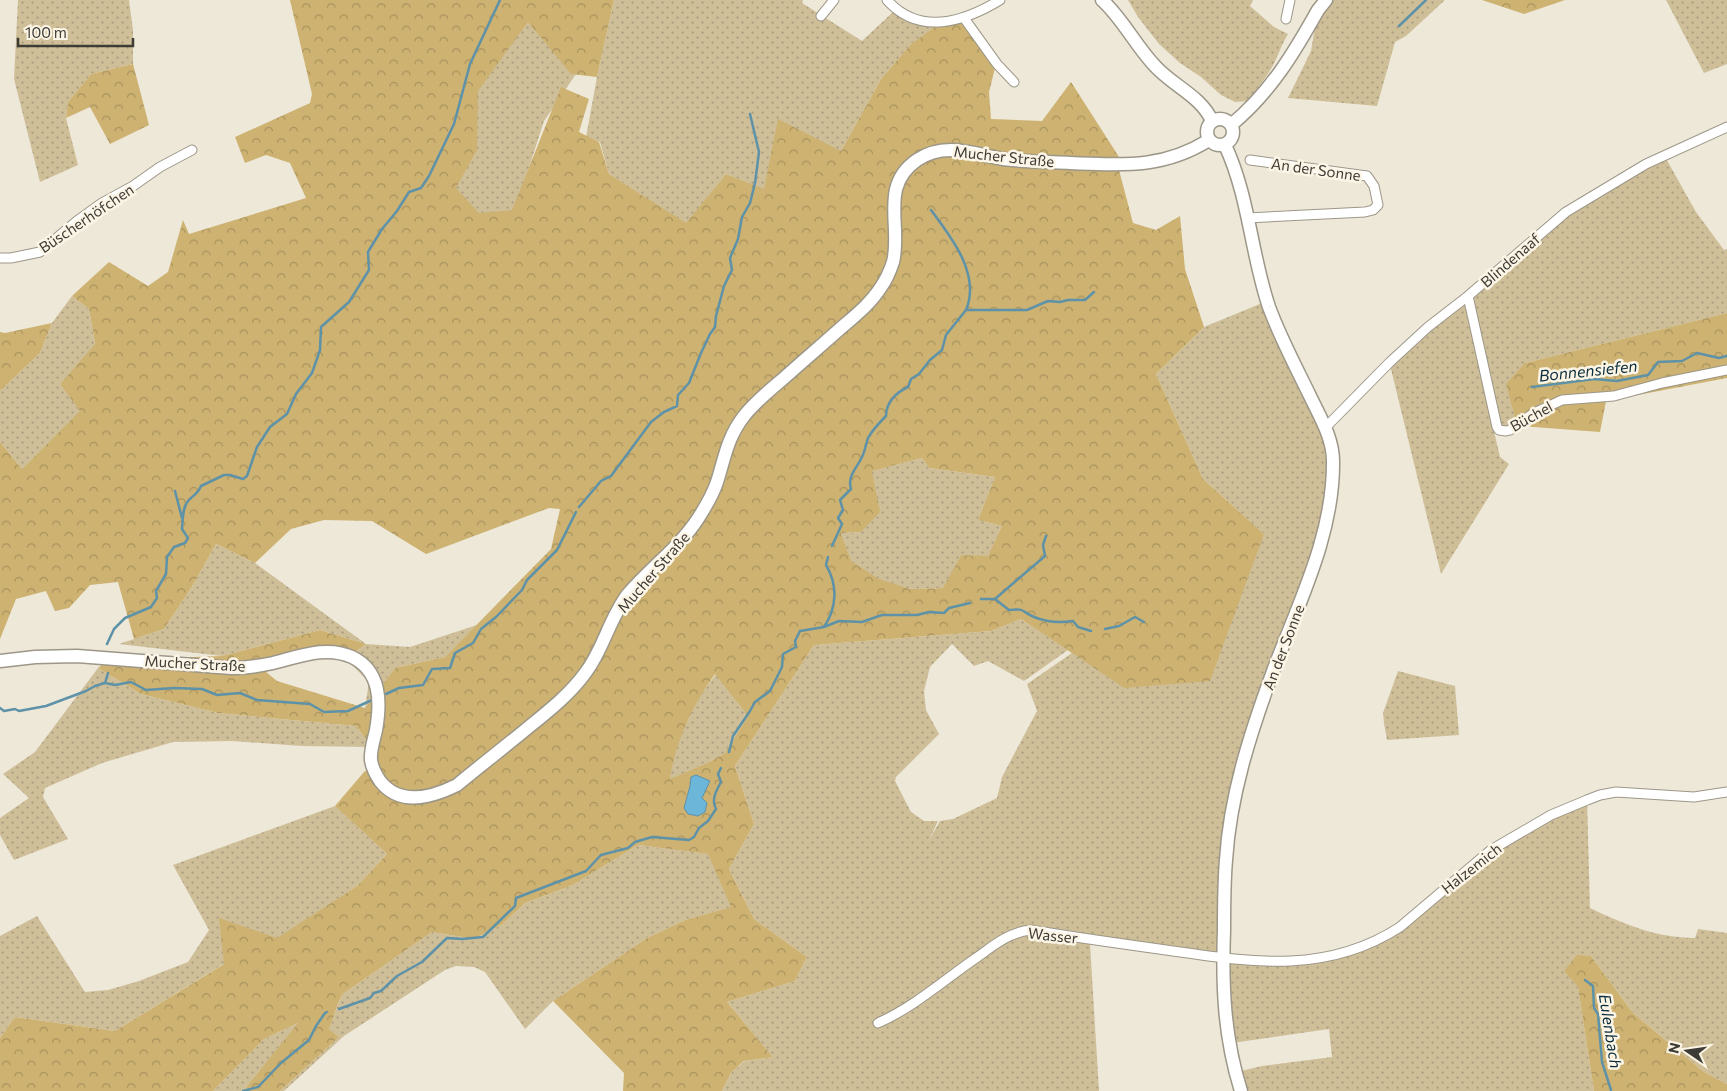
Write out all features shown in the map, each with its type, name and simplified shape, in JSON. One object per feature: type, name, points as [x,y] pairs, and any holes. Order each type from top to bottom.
[{"type":"main road","points":[[1102,0],[1131,34],[1154,66],[1203,106],[1212,121]]},
{"type":"main road","points":[[1231,125],[1264,94],[1279,74],[1326,0]]},
{"type":"main road","points":[[1226,120],[1231,125],[1232,138],[1225,145],[1216,145],[1209,140],[1207,129],[1212,121],[1226,120]]},
{"type":"main road","name":"Mucher Straße","points":[[0,661],[35,657],[77,656],[232,668],[257,666],[323,652],[350,656],[365,666],[370,672],[375,680],[379,695],[379,710],[371,756],[375,773],[387,788],[400,795],[413,798],[441,793],[457,785],[566,695],[586,672],[594,659],[620,605],[680,542],[708,503],[716,483],[726,446],[743,417],[761,398],[860,311],[879,290],[886,280],[893,261],[894,197],[900,178],[919,158],[933,152],[949,149],[1027,161],[1132,165],[1175,157],[1209,140]]},
{"type":"main road","name":"An der Sonne","points":[[1225,145],[1237,171],[1269,306],[1325,428],[1333,461],[1331,492],[1325,526],[1309,580],[1258,710],[1240,775],[1226,860],[1223,958],[1227,1035],[1241,1091]]},
{"type":"street","points":[[820,16],[834,0]]},
{"type":"street","points":[[887,0],[903,14],[917,20],[938,22],[964,18],[1000,0]]},
{"type":"street","points":[[1286,19],[1290,0]]},
{"type":"street","points":[[964,18],[997,64],[1014,82]]},
{"type":"street","name":"Blindenaaf","points":[[1325,428],[1390,362],[1428,327],[1468,296],[1575,205],[1646,164],[1725,131]]},
{"type":"street","name":"Büscherhöfchen","points":[[0,258],[11,258],[40,252],[60,237],[77,220],[102,203],[133,186],[160,167],[192,150]]},
{"type":"street","name":"An der Sonne","points":[[1247,218],[1365,212],[1373,210],[1378,205],[1374,186],[1367,176],[1250,160]]},
{"type":"street","name":"Büchel","points":[[1468,296],[1500,430],[1510,430],[1534,413],[1562,400],[1614,396],[1662,383],[1727,370]]},
{"type":"street","name":"Halzemich","points":[[1223,958],[1256,961],[1307,961],[1328,957],[1371,943],[1400,927],[1491,850],[1551,815],[1600,795],[1616,792],[1694,796],[1727,792]]},
{"type":"street","name":"Wasser","points":[[878,1022],[895,1015],[999,942],[1020,931],[1031,930],[1223,958]]},
{"type":"shaded area","points":[[18,0],[129,0],[133,30],[133,64],[91,74],[68,102],[66,118],[78,165],[40,182],[14,79]]},
{"type":"shaded area","points":[[614,0],[803,0],[802,3],[862,41],[893,12],[914,22],[937,25],[911,44],[881,79],[841,151],[764,190],[726,174],[686,224],[609,174],[600,142],[586,137]]},
{"type":"shaded area","points":[[1128,0],[1253,0],[1250,6],[1274,27],[1288,34],[1271,69],[1248,101],[1235,102],[1221,95],[1159,44],[1138,17]]},
{"type":"shaded area","points":[[1326,0],[1445,0],[1406,36],[1395,42],[1377,106],[1288,98],[1311,51],[1318,10]]},
{"type":"shaded area","points":[[1666,0],[1727,0],[1727,64],[1704,73]]},
{"type":"shaded area","points":[[526,17],[576,74],[544,121],[510,226],[445,207],[462,102]]},
{"type":"shaded area","points":[[1664,155],[1696,212],[1724,250],[1727,249],[1727,313],[1525,363],[1516,421],[1506,428],[1500,425],[1472,298],[1557,219]]},
{"type":"shaded area","points":[[72,296],[89,309],[95,345],[60,384],[81,411],[22,469],[0,442],[0,391],[40,353],[52,323]]},
{"type":"shaded area","points":[[1469,300],[1483,384],[1500,457],[1509,464],[1441,574],[1390,365]]},
{"type":"shaded area","points":[[1267,301],[1332,451],[1325,526],[1240,775],[1223,957],[1307,961],[1377,940],[1491,850],[1587,800],[1590,908],[1628,925],[1667,936],[1695,938],[1698,929],[1727,933],[1727,1084],[1704,1072],[1633,1013],[1591,956],[1564,971],[1578,986],[1594,1091],[1246,1091],[1241,1071],[1262,1066],[1332,1057],[1329,1029],[1232,1043],[1229,1017],[1219,1017],[1216,960],[1090,944],[1099,1091],[722,1091],[731,1073],[745,1061],[773,1057],[727,1002],[795,981],[807,957],[754,919],[729,869],[754,824],[735,766],[814,645],[991,631],[1021,619],[1068,650],[1024,681],[988,661],[974,666],[952,644],[930,667],[924,691],[926,710],[939,734],[896,777],[895,781],[911,812],[924,821],[938,821],[929,840],[940,821],[953,819],[997,798],[1002,777],[1037,711],[1027,684],[1072,653],[1125,688],[1264,534],[1203,479],[1156,374],[1204,327]]},
{"type":"shaded area","points":[[922,458],[929,468],[995,477],[978,520],[1002,526],[988,557],[961,555],[944,588],[910,589],[879,580],[850,561],[841,533],[861,532],[871,471]]},
{"type":"shaded area","points":[[216,544],[255,563],[366,644],[320,630],[222,656],[119,644],[164,629],[193,585]]},
{"type":"shaded area","points":[[477,625],[445,657],[395,668],[365,708],[369,682],[346,659],[366,644],[410,647]]},
{"type":"shaded area","points":[[98,668],[141,694],[218,713],[356,726],[372,747],[302,746],[232,741],[173,742],[102,763],[45,788],[43,797],[68,839],[14,860],[0,835],[0,818],[29,798],[3,774],[35,752]]},
{"type":"shaded area","points":[[1398,671],[1455,686],[1459,735],[1387,740],[1383,713]]},
{"type":"shaded area","points":[[716,674],[748,716],[725,753],[669,780],[678,740],[700,696]]},
{"type":"shaded area","points":[[335,806],[387,854],[357,886],[277,939],[225,963],[115,1031],[15,1017],[0,1038],[0,936],[37,916],[85,992],[108,990],[139,981],[188,962],[209,930],[173,865]]},
{"type":"shaded area","points":[[638,845],[709,854],[732,907],[685,920],[647,938],[553,1001],[525,1029],[485,972],[474,967],[456,966],[445,970],[344,1036],[284,1091],[280,1091],[339,1037],[329,1029],[343,994],[432,932],[474,939],[503,924],[525,903],[573,885]]},
{"type":"shaded area","points":[[300,1022],[246,1087],[248,1091],[213,1091],[264,1039]]},
{"type":"green space","points":[[290,0],[614,0],[597,77],[571,74],[528,22],[478,91],[477,150],[456,188],[479,213],[512,210],[561,87],[589,99],[579,132],[599,142],[609,174],[686,223],[726,174],[764,189],[778,119],[841,151],[881,79],[911,44],[937,25],[964,22],[995,68],[989,92],[991,119],[1042,121],[1071,82],[1119,157],[1119,170],[1133,223],[1156,230],[1180,216],[1185,269],[1204,327],[1156,374],[1203,479],[1264,534],[1210,681],[1124,688],[1021,619],[991,631],[814,645],[735,766],[754,824],[729,869],[754,919],[807,957],[795,981],[727,1002],[773,1057],[744,1061],[731,1073],[722,1091],[623,1091],[624,1073],[553,1001],[647,938],[685,920],[731,907],[708,854],[638,845],[573,885],[525,903],[503,924],[474,939],[432,932],[343,994],[329,1029],[339,1037],[280,1091],[248,1091],[246,1087],[298,1023],[264,1039],[213,1091],[0,1091],[0,1038],[15,1017],[115,1031],[224,964],[219,918],[277,938],[357,886],[387,854],[335,806],[364,772],[372,766],[372,747],[356,726],[218,713],[141,694],[98,668],[108,660],[222,656],[320,630],[366,644],[346,659],[295,659],[266,672],[277,681],[365,708],[395,668],[445,657],[551,549],[560,509],[549,508],[426,554],[372,521],[324,520],[291,529],[255,563],[216,544],[193,585],[164,629],[134,639],[118,582],[90,585],[69,608],[55,611],[46,591],[16,599],[0,639],[0,442],[22,469],[80,411],[60,384],[95,344],[89,309],[72,296],[109,262],[148,286],[168,272],[183,220],[189,234],[306,198],[290,163],[266,155],[245,163],[235,137],[310,103],[312,94]],"holes":[[[922,458],[929,468],[995,477],[978,520],[1002,526],[988,556],[961,555],[943,588],[910,589],[879,579],[851,561],[841,533],[861,532],[880,512],[872,471]],[[715,674],[748,716],[725,753],[670,779],[676,751],[686,724]]]},
{"type":"green space","points":[[1482,0],[1565,0],[1524,14]]},
{"type":"green space","points":[[133,64],[149,125],[110,144],[90,107],[66,118],[68,102],[91,74]]},
{"type":"green space","points":[[1727,313],[1727,378],[1606,401],[1600,432],[1522,426],[1516,421],[1506,384],[1525,363]]},
{"type":"green space","points":[[52,323],[40,353],[0,391],[0,332],[5,333]]},
{"type":"green space","points":[[1577,955],[1591,956],[1633,1013],[1704,1072],[1727,1084],[1727,1091],[1594,1091],[1578,987],[1564,971]]},
{"type":"water","points":[[696,775],[710,781],[702,798],[707,803],[705,812],[698,816],[688,814],[684,808],[691,777]]},
{"type":"waterway","points":[[107,644],[114,629],[125,618],[151,607],[157,598],[156,591],[166,574],[167,557],[174,547],[185,543],[188,538],[182,529],[184,511],[188,501],[197,493],[201,486],[224,475],[243,479],[247,476],[257,447],[270,427],[287,414],[296,394],[312,373],[320,350],[321,327],[349,302],[369,270],[368,252],[382,229],[397,211],[409,192],[421,188],[429,176],[454,124],[470,64],[500,0]]},
{"type":"waterway","points":[[1399,26],[1426,0]]},
{"type":"waterway","points":[[579,507],[601,481],[611,476],[651,422],[664,412],[677,406],[678,395],[689,383],[701,353],[715,327],[724,286],[732,270],[730,258],[738,239],[742,217],[750,203],[755,183],[759,152],[750,114]]},
{"type":"waterway","points":[[931,210],[955,244],[967,270],[970,296],[966,310]]},
{"type":"waterway","points":[[832,546],[842,524],[838,518],[843,510],[840,500],[851,489],[851,476],[863,455],[868,438],[886,416],[886,411],[893,398],[908,387],[911,379],[919,374],[930,360],[942,350],[946,335],[966,310],[1027,310],[1048,301],[1085,300],[1094,292]]},
{"type":"waterway","name":"Bonnensiefen","points":[[1532,387],[1594,379],[1617,381],[1648,375],[1658,362],[1682,361],[1697,353],[1719,358],[1727,356]]},
{"type":"waterway","points":[[175,491],[182,518]]},
{"type":"waterway","points":[[386,694],[399,688],[423,685],[432,669],[450,668],[455,653],[473,643],[481,629],[496,617],[522,590],[527,580],[557,550],[576,512]]},
{"type":"waterway","points":[[981,599],[995,599],[1045,556],[1043,545],[1046,536]]},
{"type":"waterway","points":[[729,752],[733,736],[755,702],[770,691],[782,667],[783,654],[796,647],[795,641],[800,631],[824,627],[828,620],[834,604],[833,580],[826,565],[828,557]]},
{"type":"waterway","points":[[995,599],[1009,610],[1021,610],[1034,617],[1048,621],[1073,621],[1078,627],[1091,631]]},
{"type":"waterway","points":[[824,627],[839,621],[862,622],[882,615],[944,613],[949,608],[970,603]]},
{"type":"waterway","points":[[1105,629],[1119,626],[1135,617],[1144,622]]},
{"type":"waterway","points":[[105,683],[108,673]]},
{"type":"waterway","points":[[0,708],[4,711],[15,709],[19,711],[46,706],[105,683],[115,685],[131,682],[146,690],[174,688],[202,689],[217,695],[240,693],[257,700],[310,704],[324,712],[348,711],[372,700]]},
{"type":"waterway","points":[[339,1009],[370,998],[374,993],[381,991],[397,976],[422,962],[447,938],[483,937],[515,906],[516,898],[586,871],[601,855],[628,848],[635,842],[652,837],[689,840],[694,837],[699,828],[708,821],[716,809],[714,799],[721,782],[718,774],[721,768]]},
{"type":"waterway","name":"Eulenbach","points":[[1585,980],[1593,986],[1594,1008],[1598,1014],[1602,1062],[1611,1090]]},
{"type":"waterway","points":[[243,1091],[258,1087],[281,1063],[309,1040],[316,1026],[327,1012]]}]
